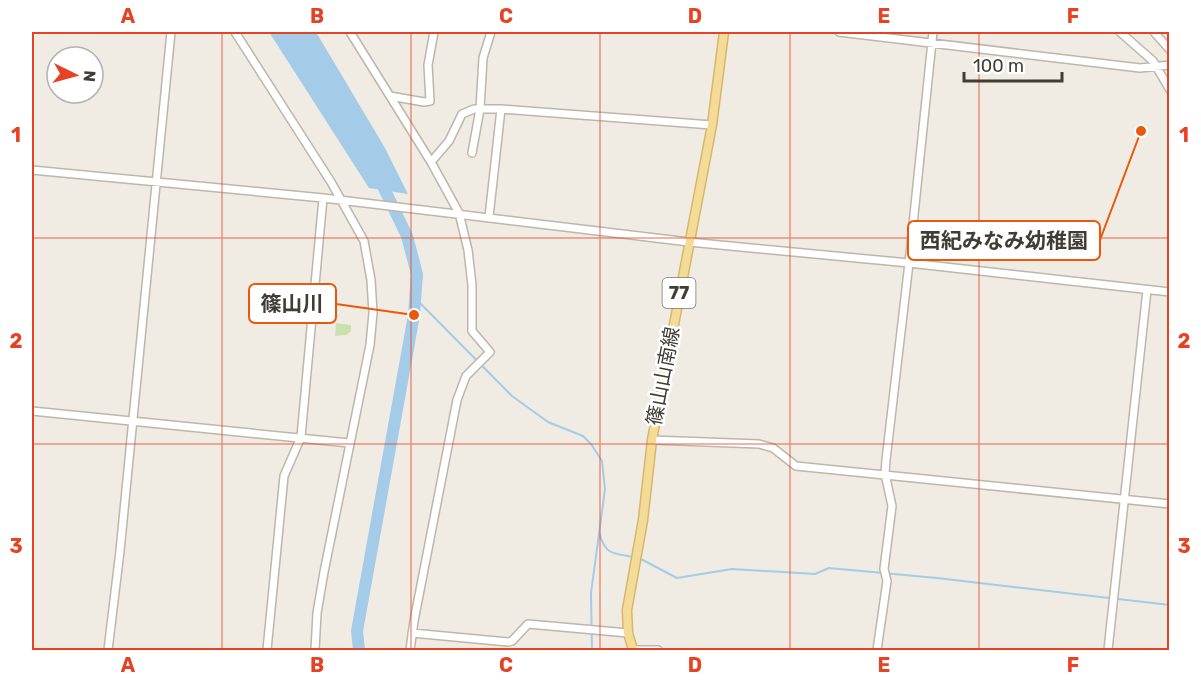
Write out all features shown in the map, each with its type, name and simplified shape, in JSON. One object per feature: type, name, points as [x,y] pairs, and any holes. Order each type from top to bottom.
[{"type":"main road","name":"篠山山南線","points":[[633,650],[628,633],[627,610],[643,520],[652,440],[712,124],[724,32]]},
{"type":"street","points":[[108,651],[171,32]]},
{"type":"street","points":[[236,32],[344,201],[364,241],[371,280],[373,313],[370,345],[316,613],[315,651]]},
{"type":"street","points":[[350,32],[431,162],[456,213],[470,262],[472,331],[490,352],[469,372],[462,383],[457,400],[410,651]]},
{"type":"street","points":[[390,96],[430,101],[429,65],[434,32]]},
{"type":"street","points":[[472,153],[480,109],[483,58],[491,32]]},
{"type":"street","points":[[839,32],[1140,68],[1170,65]]},
{"type":"street","points":[[877,651],[887,581],[884,568],[892,506],[885,474],[933,32]]},
{"type":"street","points":[[1120,32],[1154,60],[1170,90]]},
{"type":"street","points":[[1154,32],[1170,50]]},
{"type":"street","points":[[431,162],[449,141],[462,114],[474,109],[712,124]]},
{"type":"street","points":[[489,217],[501,109]]},
{"type":"street","points":[[32,170],[323,198],[689,242],[909,262],[1170,292]]},
{"type":"street","points":[[267,651],[284,476],[301,438],[323,198]]},
{"type":"street","points":[[1108,651],[1147,290]]},
{"type":"street","points":[[32,411],[349,443]]},
{"type":"street","points":[[652,440],[759,444],[773,448],[796,465],[1170,504]]},
{"type":"street","points":[[412,633],[508,642],[512,641],[528,624],[628,633]]},
{"type":"street","points":[[633,650],[658,651]]},
{"type":"green space","points":[[336,323],[351,325],[351,331],[346,335],[335,336]]},
{"type":"water","points":[[269,32],[316,32],[385,148],[408,194],[369,188]]},
{"type":"waterway","points":[[359,650],[357,631],[414,315],[417,274],[407,236],[378,176]]},
{"type":"waterway","points":[[415,298],[512,396],[548,422],[583,436],[602,461],[605,489],[591,593],[592,650]]},
{"type":"waterway","points":[[599,532],[601,540],[610,552],[634,557]]},
{"type":"waterway","points":[[639,558],[677,578],[732,569],[815,574],[829,568],[1170,605]]},
{"type":"place","name":"西紀みなみ幼稚園","points":[[1141,131]]},
{"type":"place","name":"篠山川","points":[[414,315]]}]
